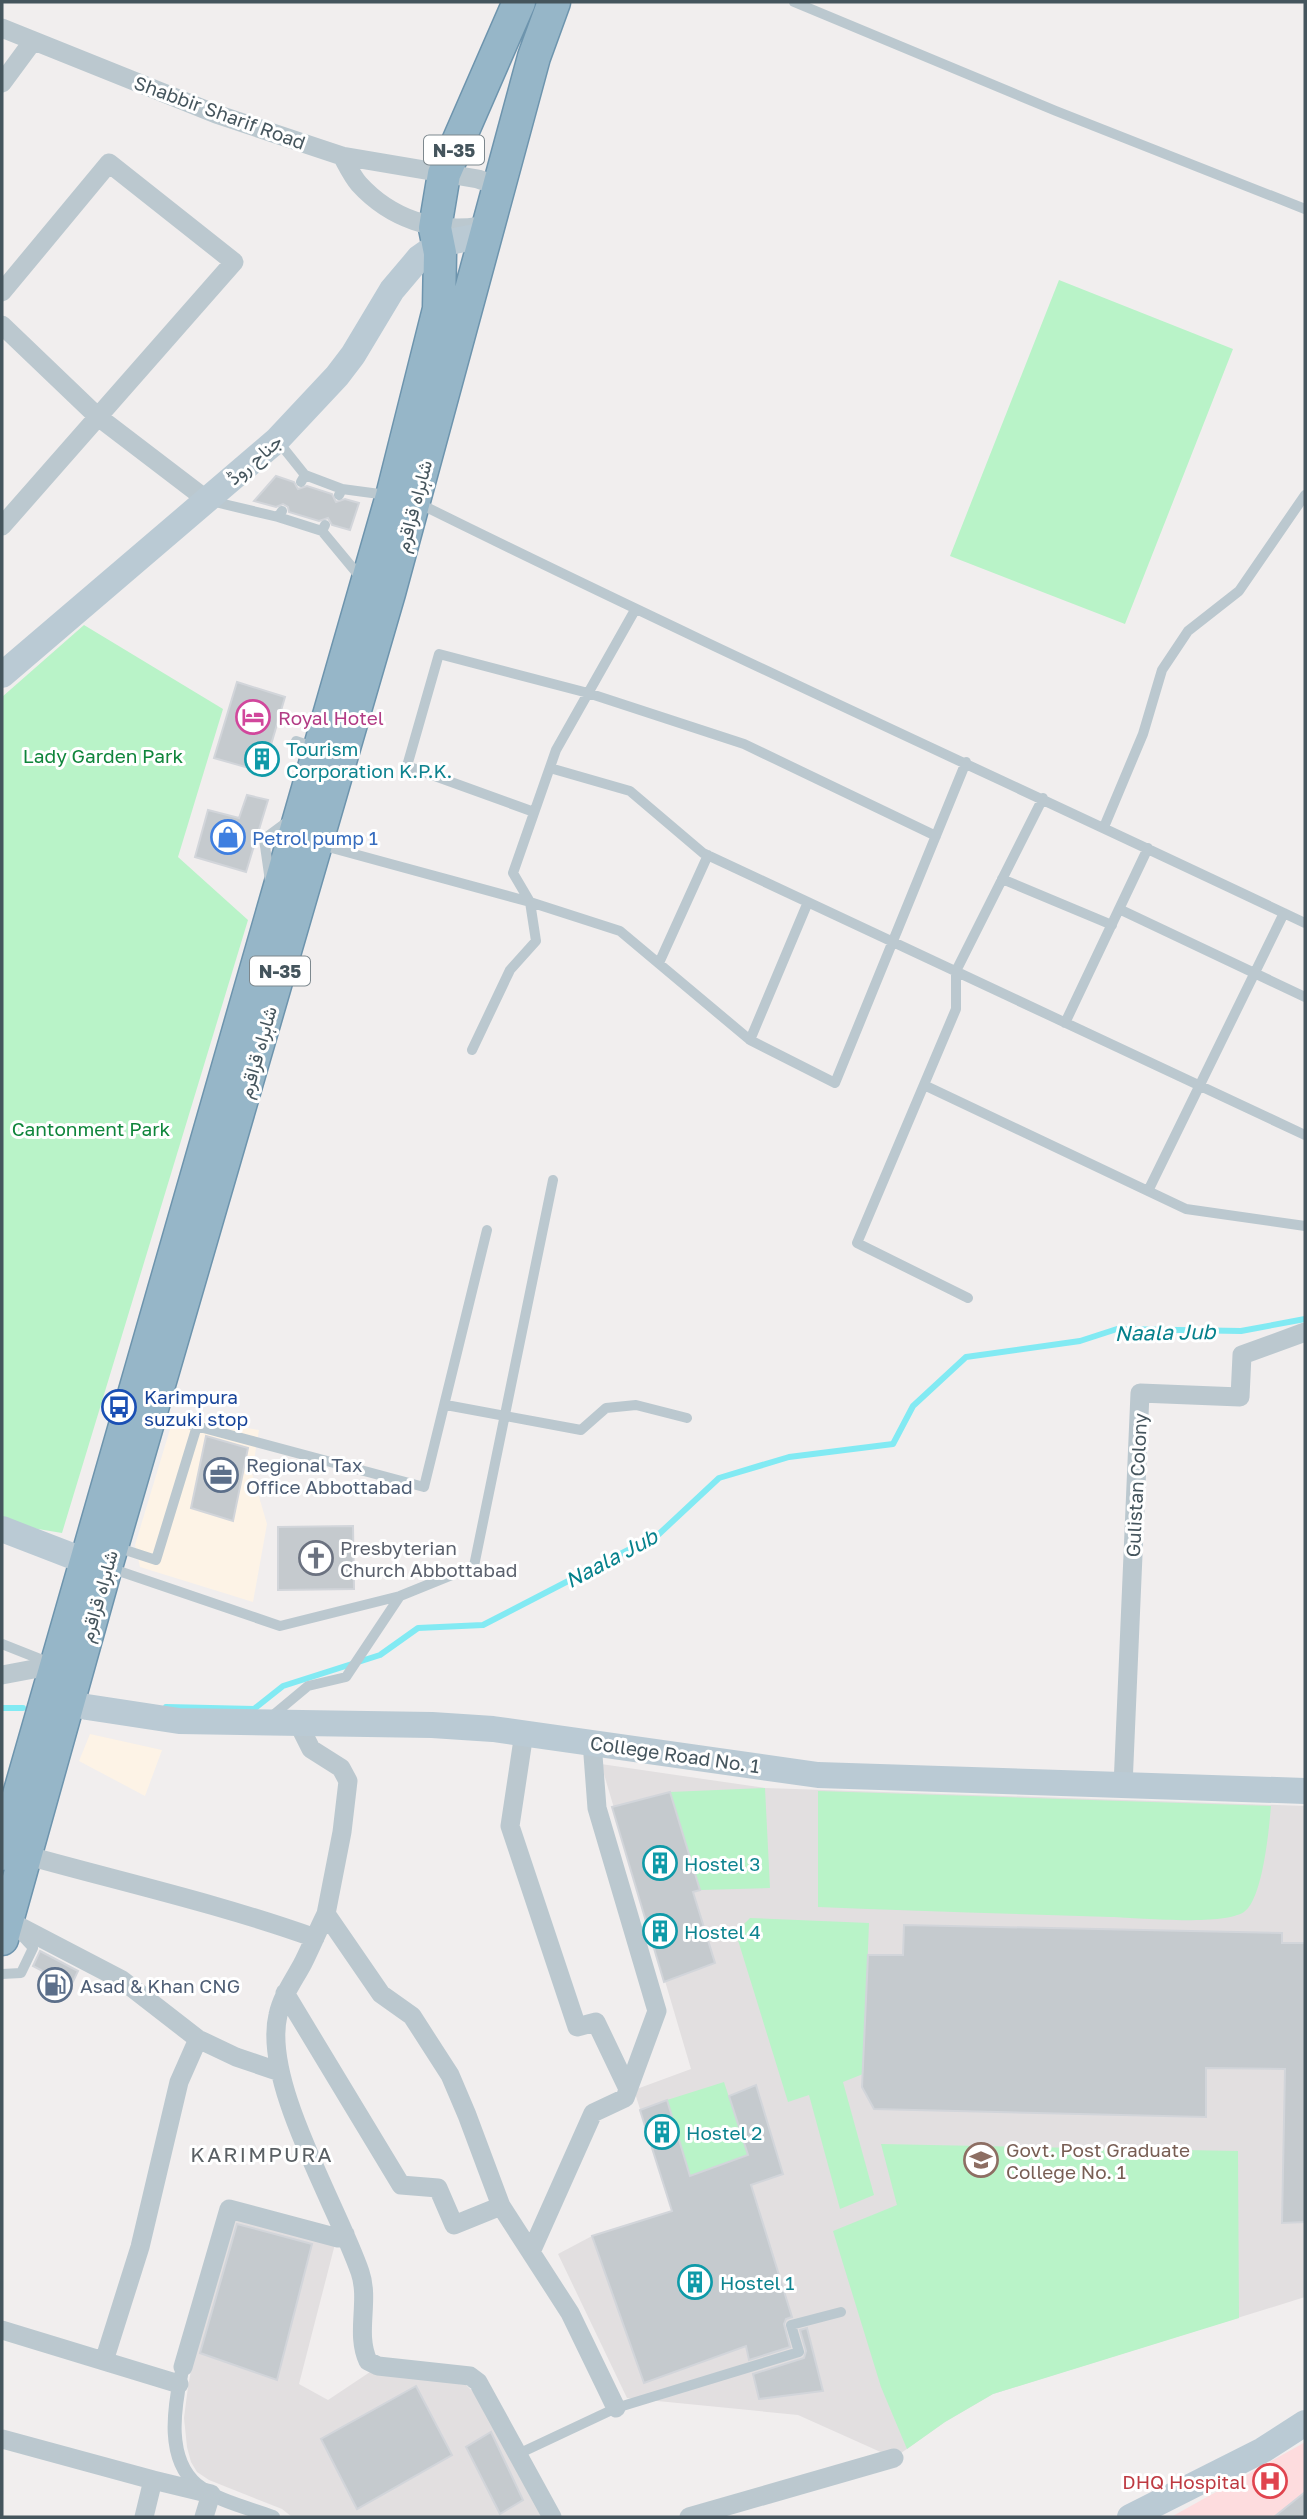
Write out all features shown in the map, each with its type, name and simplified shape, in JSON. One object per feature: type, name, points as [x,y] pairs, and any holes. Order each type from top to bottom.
[{"type":"highway","name":"شاہراہ قراقرم","points":[[57,1699],[55,1665],[101,1558],[303,809],[308,745],[403,499],[439,309],[437,236],[444,174],[519,2]]},
{"type":"highway","name":"شاہراہ قراقرم","points":[[5,1929],[13,1854],[57,1699],[101,1558],[151,1414],[317,844],[403,499],[486,230],[534,57],[556,7]]},
{"type":"main road","name":"جناح روڈ","points":[[2,675],[277,440],[337,376],[405,273],[437,236],[486,230]]},
{"type":"main road","points":[[2,1529],[101,1558]]},
{"type":"main road","name":"College Road No. 1","points":[[57,1699],[179,1721],[299,1725],[432,1725],[524,1733],[818,1775],[1305,1791]]},
{"type":"main road","points":[[1130,2517],[1263,2450],[1305,2423]]},
{"type":"street","name":"Shabbir Sharif Road","points":[[2,28],[216,114],[342,156],[478,179],[498,186]]},
{"type":"street","points":[[2,83],[33,41]]},
{"type":"street","points":[[342,156],[357,182],[379,203],[437,236]]},
{"type":"street","points":[[2,292],[109,163],[233,262],[2,526]]},
{"type":"street","points":[[2,325],[97,415],[207,500]]},
{"type":"street","name":"Gulistan Colony","points":[[1123,1786],[1140,1393],[1240,1397],[1242,1354],[1305,1332]]},
{"type":"street","points":[[2,1675],[55,1665]]},
{"type":"street","points":[[299,1725],[311,1749],[341,1768],[348,1781],[342,1832],[326,1914],[285,1993],[278,2015],[274,2044],[296,2122],[362,2275],[362,2350],[368,2361],[390,2369],[470,2376],[478,2382],[516,2456],[552,2517]]},
{"type":"street","points":[[524,1733],[509,1826],[576,2027],[596,2022],[628,2089]]},
{"type":"street","points":[[531,2252],[593,2113],[625,2098],[657,2011],[597,1808],[592,1742]]},
{"type":"street","points":[[13,1854],[253,1916],[315,1938]]},
{"type":"street","points":[[326,1914],[381,1994],[412,2016],[450,2075],[501,2206],[570,2313],[616,2408]]},
{"type":"street","points":[[5,1929],[122,1980],[198,2039],[236,2057],[280,2071]]},
{"type":"street","points":[[285,1993],[401,2185],[438,2188],[454,2225],[501,2206]]},
{"type":"street","points":[[104,2361],[140,2247],[179,2082],[198,2039]]},
{"type":"street","points":[[211,2494],[198,2486],[182,2466],[176,2446],[174,2421],[181,2375],[229,2209],[338,2238],[345,2234]]},
{"type":"street","points":[[2,2330],[104,2361],[181,2375]]},
{"type":"street","points":[[2,2440],[211,2494],[273,2517]]},
{"type":"street","points":[[689,2517],[894,2458]]},
{"type":"street","points":[[144,2517],[153,2480]]},
{"type":"street","points":[[204,2517],[211,2494]]},
{"type":"lane","points":[[794,2],[1056,111],[1305,209]]},
{"type":"lane","points":[[277,440],[303,478],[341,492],[403,499],[1305,923]]},
{"type":"lane","points":[[1104,827],[1143,734],[1162,670],[1188,631],[1239,591],[1305,495]]},
{"type":"lane","points":[[207,500],[280,514],[323,528],[368,587]]},
{"type":"lane","points":[[472,1050],[510,970],[536,941],[530,902],[513,873],[556,750],[635,610]]},
{"type":"lane","points":[[534,812],[407,766],[439,654],[588,693],[744,744],[936,836]]},
{"type":"lane","points":[[317,844],[530,902],[620,931],[750,1040],[835,1083],[967,762]]},
{"type":"lane","points":[[550,768],[630,791],[708,855],[1305,1135]]},
{"type":"lane","points":[[968,1298],[857,1243],[956,1009],[956,971],[1043,798]]},
{"type":"lane","points":[[1065,1023],[1148,848]]},
{"type":"lane","points":[[659,963],[708,855]]},
{"type":"lane","points":[[1002,879],[1112,925]]},
{"type":"lane","points":[[750,1040],[808,902]]},
{"type":"lane","points":[[1119,909],[1305,997]]},
{"type":"lane","points":[[1148,1191],[1284,913]]},
{"type":"lane","points":[[924,1084],[1186,1209],[1305,1226]]},
{"type":"lane","points":[[101,1558],[281,1626],[400,1596],[474,1566],[553,1180]]},
{"type":"lane","points":[[151,1414],[424,1487],[487,1230]]},
{"type":"lane","points":[[446,1405],[581,1430],[606,1408],[636,1405],[687,1418]]},
{"type":"lane","points":[[101,1558],[156,1560],[197,1426]]},
{"type":"lane","points":[[264,1724],[308,1686],[345,1677],[400,1596]]},
{"type":"lane","points":[[2,1644],[55,1665]]},
{"type":"lane","points":[[2,1974],[21,1973],[33,1948],[5,1929]]},
{"type":"lane","points":[[516,2456],[616,2408],[799,2352],[791,2325],[841,2312]]},
{"type":"shaded area","points":[[174,1416],[259,1430],[252,1473],[267,1524],[253,1602],[140,1567],[135,1545]]},
{"type":"shaded area","points":[[90,1734],[162,1750],[145,1796],[79,1761]]},
{"type":"shaded area","name":"Govt. Post Graduate College No. 1","points":[[601,1764],[765,1788],[1305,1806],[1305,2297],[993,2394],[945,2422],[894,2458],[798,2415],[627,2398],[558,2254],[592,2236],[672,2211],[634,2090],[691,2069]]},
{"type":"shaded area","points":[[233,2212],[335,2244],[299,2384],[328,2400],[370,2372],[466,2385],[483,2401],[560,2517],[292,2517],[282,2509],[209,2480],[197,2472],[187,2447],[184,2418],[188,2387],[193,2359]]},
{"type":"shaded area","name":"DHQ Hospital","points":[[1305,2442],[1305,2517],[1171,2517],[1300,2445]]},
{"type":"green space","points":[[1059,280],[1233,349],[1125,624],[950,556]]},
{"type":"green space","points":[[84,625],[223,709],[178,857],[248,920],[62,1533],[2,1523],[2,697]]},
{"type":"green space","points":[[765,1788],[770,1888],[700,1890],[670,1792]]},
{"type":"green space","points":[[818,1791],[1271,1806],[1267,1846],[1251,1905],[1244,1912],[1218,1919],[1160,1920],[818,1907]]},
{"type":"green space","points":[[750,1918],[869,1923],[863,2074],[843,2082],[874,2195],[840,2209],[809,2095],[788,2102],[737,1937],[739,1929]]},
{"type":"green space","points":[[724,2082],[748,2155],[690,2176],[667,2100]]},
{"type":"green space","points":[[881,2144],[1238,2151],[1239,2318],[993,2394],[945,2422],[907,2449],[881,2387],[833,2231],[897,2205]]},
{"type":"building","points":[[276,476],[294,482],[298,489],[307,486],[332,494],[336,502],[345,499],[359,503],[350,530],[332,525],[328,518],[319,521],[289,512],[288,507],[283,504],[276,507],[254,501]]},
{"type":"building","name":"Royal Hotel","points":[[237,682],[285,697],[263,772],[214,758]]},
{"type":"building","name":"Petrol pump 1","points":[[247,795],[268,800],[246,872],[195,857],[208,810],[239,818]]},
{"type":"building","name":"Regional Tax Office Abbottabad","points":[[206,1436],[248,1448],[233,1521],[191,1508]]},
{"type":"building","name":"Presbyterian Church Abbottabad","points":[[353,1526],[354,1589],[278,1590],[278,1527]]},
{"type":"building","name":"Hostel 3","points":[[670,1792],[700,1890],[693,1892],[715,1963],[664,1982],[612,1807]]},
{"type":"building","points":[[904,1925],[1282,1933],[1282,1943],[1305,1943],[1305,2222],[1282,2223],[1285,2069],[1206,2068],[1206,2117],[874,2109],[862,2087],[868,1955],[903,1955]]},
{"type":"building","points":[[40,1951],[78,1971],[71,1986],[33,1966]]},
{"type":"building","name":"Hostel 1","points":[[756,2085],[783,2174],[751,2185],[792,2317],[786,2319],[784,2324],[790,2347],[749,2360],[746,2346],[644,2383],[592,2236],[672,2211],[640,2110],[667,2100],[690,2176],[748,2155],[729,2096]]},
{"type":"building","points":[[237,2224],[312,2244],[277,2380],[200,2353]]},
{"type":"building","points":[[807,2328],[823,2391],[759,2399],[753,2374],[804,2358],[806,2351],[800,2330]]},
{"type":"building","points":[[416,2386],[452,2455],[357,2509],[321,2439]]},
{"type":"building","points":[[491,2432],[523,2500],[500,2514],[466,2447]]},
{"type":"building","points":[[1305,2492],[1305,2517],[1274,2517]]},
{"type":"waterway","name":"Naala Jub","points":[[166,1707],[254,1709],[283,1686],[380,1655],[418,1628],[483,1625],[659,1534],[719,1478],[789,1457],[893,1444],[913,1406],[966,1357],[1080,1341],[1117,1329],[1241,1331],[1305,1319]]},
{"type":"waterway","name":"Naala Jub","points":[[2,1708],[23,1708]]},
{"type":"place","name":"Royal Hotel","points":[[253,717]]},
{"type":"place","name":"Tourism Corporation K.P.K.","points":[[262,759]]},
{"type":"place","name":"Petrol pump 1","points":[[228,837]]},
{"type":"place","name":"Karimpura suzuki stop","points":[[119,1407]]},
{"type":"place","name":"Regional Tax Office Abbottabad","points":[[221,1475]]},
{"type":"place","name":"Presbyterian Church Abbottabad","points":[[316,1558]]},
{"type":"place","name":"Hostel 3","points":[[660,1863]]},
{"type":"place","name":"Hostel 4","points":[[660,1931]]},
{"type":"place","name":"Asad & Khan CNG","points":[[55,1985]]},
{"type":"place","name":"Hostel 2","points":[[662,2132]]},
{"type":"place","name":"Govt. Post Graduate College No. 1","points":[[981,2160]]},
{"type":"place","name":"Hostel 1","points":[[695,2282]]},
{"type":"place","name":"DHQ Hospital","points":[[1270,2481]]},
{"type":"district","name":"KARIMPURA","points":[[262,2154]]},
{"type":"park label","name":"Lady Garden Park","points":[[103,755]]},
{"type":"park label","name":"Cantonment Park","points":[[91,1128]]}]
